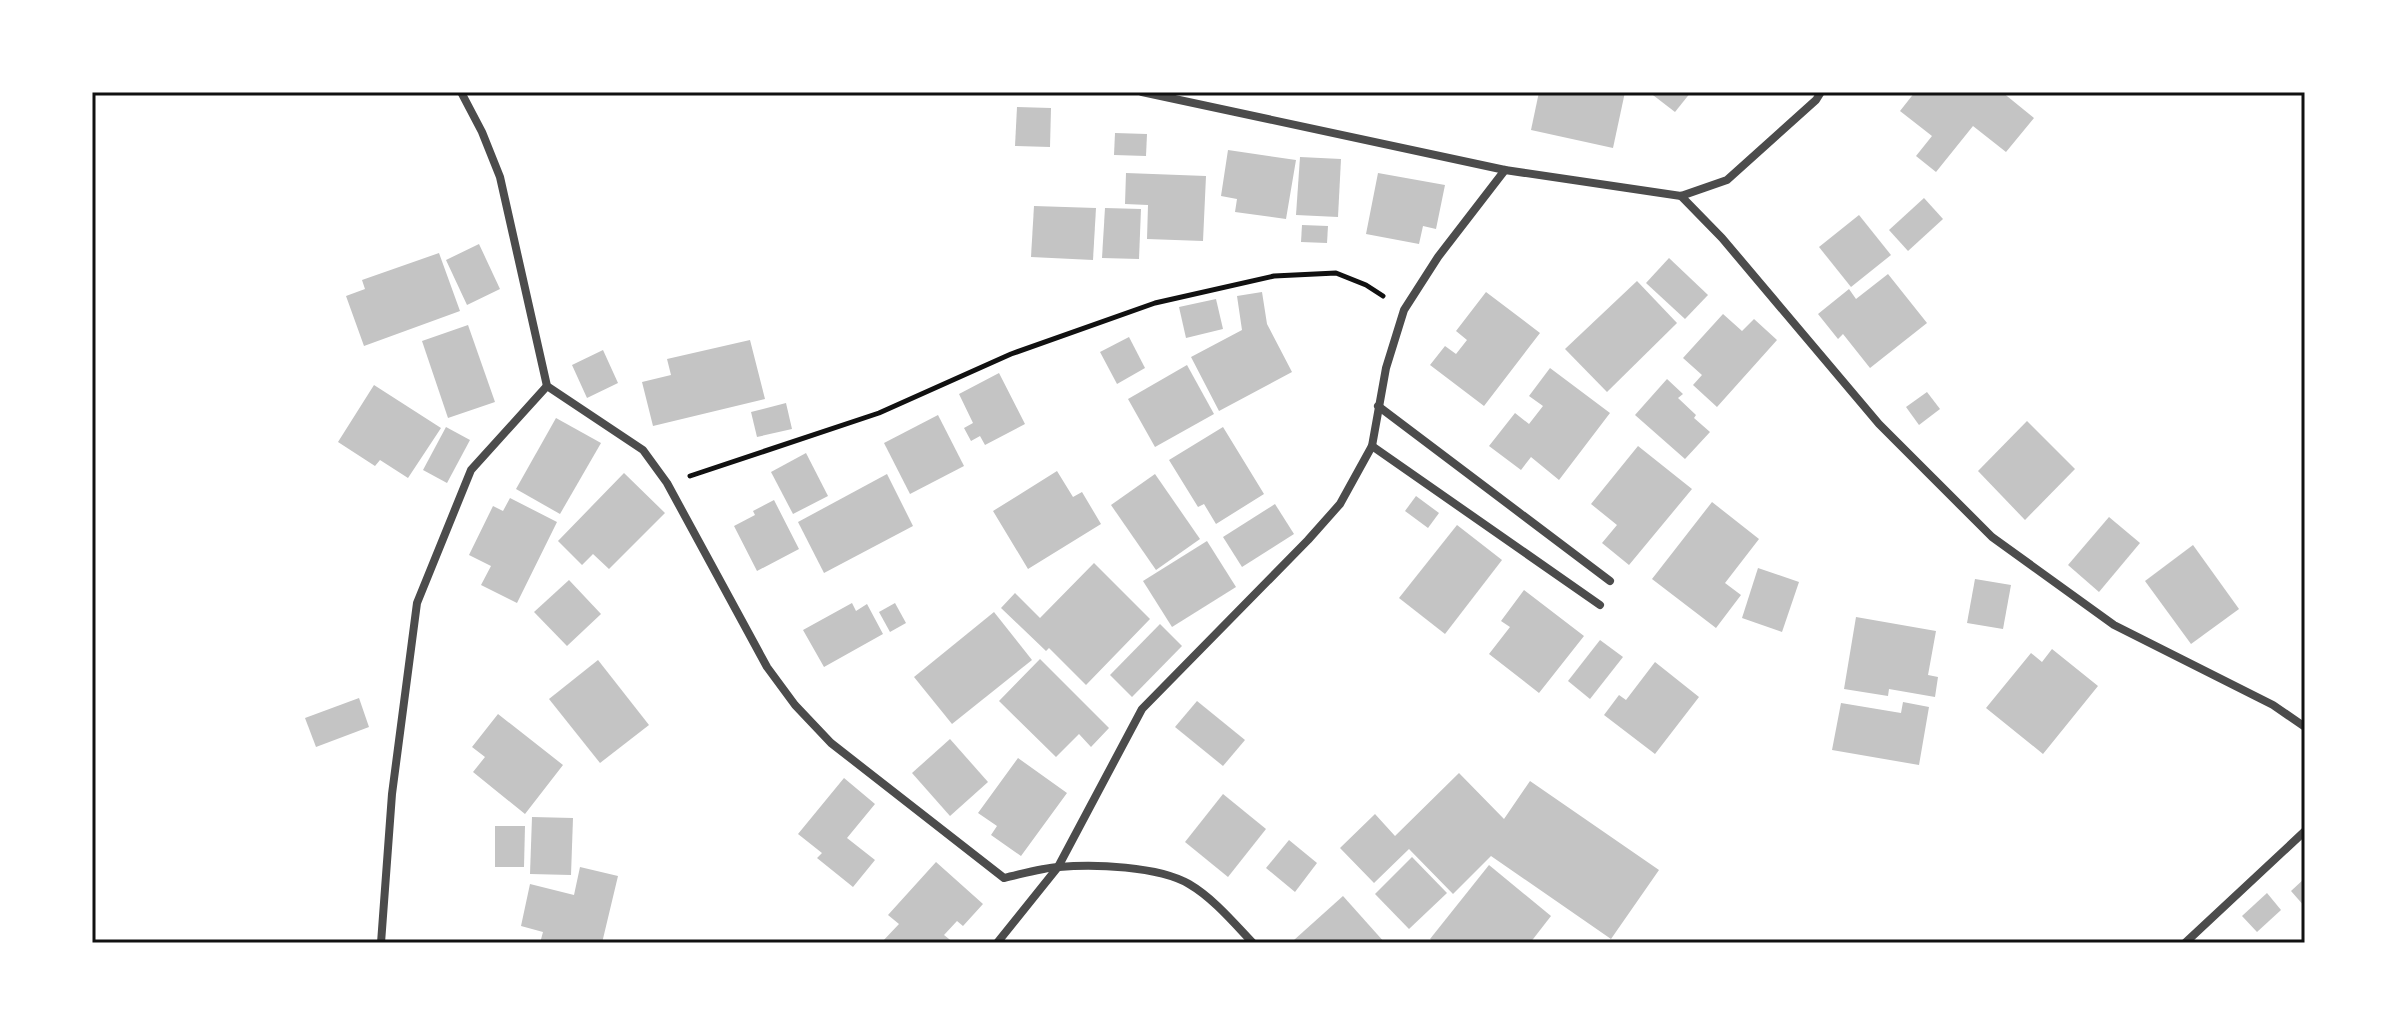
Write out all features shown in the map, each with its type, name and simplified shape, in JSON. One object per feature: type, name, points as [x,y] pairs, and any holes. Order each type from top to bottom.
[{"type":"street","points":[[461,92],[482,132],[500,177],[547,386],[643,450],[667,483],[767,667],[795,705],[831,743],[1004,878],[1058,867],[1119,867],[1161,875],[1188,883],[1219,908],[1253,943]]},
{"type":"street","points":[[1142,92],[1505,170],[1681,196],[1727,180],[1816,100],[1821,92]]},
{"type":"street","points":[[997,943],[1058,867],[1142,709],[1340,504],[1372,446],[1386,368],[1404,310],[1438,257],[1505,170]]},
{"type":"street","points":[[1681,196],[1722,238],[1879,424],[1992,537],[2114,625],[2273,705],[2305,727]]},
{"type":"street","points":[[381,943],[392,794],[417,603],[471,470],[547,386]]},
{"type":"street","points":[[1378,406],[1610,581]]},
{"type":"street","points":[[1372,446],[1600,605]]},
{"type":"street","points":[[2185,943],[2305,831]]},
{"type":"path","points":[[667,483],[879,413],[1011,354],[1155,303],[1274,276],[1336,273],[1366,285],[1404,310]]},
{"type":"building","points":[[1539,92],[1625,92],[1613,148],[1531,130]]},
{"type":"building","points":[[1649,92],[1691,92],[1675,112]]},
{"type":"building","points":[[1915,92],[2002,92],[2034,118],[2006,152],[1973,126],[1936,172],[1916,156],[1932,136],[1900,111]]},
{"type":"building","points":[[1017,107],[1051,108],[1050,147],[1015,146]]},
{"type":"building","points":[[1115,133],[1147,134],[1146,156],[1114,155]]},
{"type":"building","points":[[1228,150],[1296,160],[1286,219],[1235,212],[1237,199],[1221,196]]},
{"type":"building","points":[[1300,157],[1341,159],[1338,217],[1296,215]]},
{"type":"building","points":[[1126,173],[1206,176],[1203,241],[1147,239],[1148,205],[1125,204]]},
{"type":"building","points":[[1378,173],[1445,185],[1436,229],[1423,226],[1419,244],[1366,234]]},
{"type":"building","points":[[1924,198],[1943,219],[1908,251],[1889,230]]},
{"type":"building","points":[[1034,206],[1096,208],[1093,260],[1031,257]]},
{"type":"building","points":[[1105,208],[1141,209],[1139,259],[1102,258]]},
{"type":"building","points":[[1859,215],[1891,255],[1851,287],[1819,247]]},
{"type":"building","points":[[1302,225],[1328,226],[1327,243],[1301,242]]},
{"type":"building","points":[[479,244],[500,289],[467,305],[446,260]]},
{"type":"building","points":[[439,253],[460,311],[364,346],[346,296],[365,289],[362,280]]},
{"type":"building","points":[[1669,258],[1708,295],[1685,319],[1646,283]]},
{"type":"building","points":[[1888,274],[1927,323],[1870,368],[1843,334],[1838,339],[1818,314],[1849,289],[1856,299]]},
{"type":"building","points":[[1637,281],[1677,323],[1607,392],[1565,349]]},
{"type":"building","points":[[1262,292],[1267,324],[1292,372],[1219,411],[1191,357],[1242,330],[1237,296]]},
{"type":"building","points":[[1486,292],[1540,333],[1484,406],[1430,365],[1445,346],[1456,354],[1467,340],[1456,331]]},
{"type":"building","points":[[1216,299],[1223,329],[1186,338],[1179,307]]},
{"type":"building","points":[[1723,314],[1742,331],[1754,319],[1777,340],[1717,407],[1693,385],[1702,375],[1683,358]]},
{"type":"building","points":[[468,325],[495,402],[448,418],[422,341]]},
{"type":"building","points":[[1129,337],[1145,368],[1117,384],[1100,352]]},
{"type":"building","points":[[750,340],[765,399],[653,426],[642,382],[671,375],[667,359]]},
{"type":"building","points":[[603,350],[618,383],[587,398],[572,365]]},
{"type":"building","points":[[1187,365],[1214,414],[1155,447],[1128,399]]},
{"type":"building","points":[[1550,368],[1610,413],[1559,480],[1531,457],[1521,470],[1489,446],[1515,413],[1529,424],[1543,406],[1529,396]]},
{"type":"building","points":[[999,373],[1025,424],[985,445],[980,436],[971,441],[964,428],[973,423],[959,394]]},
{"type":"building","points":[[1667,379],[1683,394],[1678,398],[1696,415],[1694,418],[1710,432],[1685,459],[1635,415]]},
{"type":"building","points":[[374,385],[441,428],[408,478],[380,460],[375,466],[338,442]]},
{"type":"building","points":[[1927,392],[1940,409],[1919,425],[1906,407]]},
{"type":"building","points":[[786,403],[792,429],[757,437],[751,412]]},
{"type":"building","points":[[938,415],[964,466],[910,494],[884,443]]},
{"type":"building","points":[[556,418],[601,443],[560,514],[516,489]]},
{"type":"building","points":[[2027,421],[2075,469],[2025,520],[1978,471]]},
{"type":"building","points":[[446,427],[470,440],[447,483],[423,470]]},
{"type":"building","points":[[1223,427],[1264,494],[1216,524],[1204,504],[1198,507],[1169,460]]},
{"type":"building","points":[[1638,446],[1692,489],[1629,565],[1602,543],[1617,525],[1591,504]]},
{"type":"building","points":[[806,453],[828,496],[793,514],[771,472]]},
{"type":"building","points":[[1057,471],[1073,497],[1082,492],[1101,524],[1028,569],[993,511]]},
{"type":"building","points":[[624,473],[665,513],[609,569],[593,554],[582,565],[558,541]]},
{"type":"building","points":[[887,474],[913,526],[824,573],[798,522]]},
{"type":"building","points":[[1155,474],[1200,539],[1156,570],[1111,505]]},
{"type":"building","points":[[1416,496],[1439,513],[1428,528],[1405,511]]},
{"type":"building","points":[[510,498],[557,522],[517,603],[481,585],[491,566],[469,555],[493,506],[503,511]]},
{"type":"building","points":[[774,500],[799,549],[757,571],[734,526]]},
{"type":"building","points":[[1712,502],[1759,539],[1725,583],[1741,595],[1716,628],[1652,579]]},
{"type":"building","points":[[1275,504],[1294,534],[1242,567],[1223,537]]},
{"type":"building","points":[[2109,517],[2140,543],[2099,592],[2068,565]]},
{"type":"building","points":[[1457,525],[1502,560],[1445,634],[1399,598]]},
{"type":"building","points":[[1207,541],[1236,587],[1172,627],[1143,581]]},
{"type":"building","points":[[2193,545],[2239,609],[2191,644],[2145,581]]},
{"type":"building","points":[[1094,563],[1150,619],[1086,685],[1049,648],[1046,651],[1001,608],[1015,593],[1040,618]]},
{"type":"building","points":[[1758,568],[1799,582],[1782,632],[1742,618]]},
{"type":"building","points":[[1975,579],[2011,585],[2003,629],[1967,623]]},
{"type":"building","points":[[569,580],[601,614],[567,646],[534,612]]},
{"type":"building","points":[[1524,590],[1584,636],[1539,693],[1489,654],[1510,627],[1501,621]]},
{"type":"building","points":[[852,603],[856,611],[867,604],[883,634],[824,667],[803,630]]},
{"type":"building","points":[[895,603],[906,623],[890,632],[879,612]]},
{"type":"building","points":[[994,612],[1032,660],[952,724],[914,677]]},
{"type":"building","points":[[1856,617],[1936,631],[1928,675],[1938,677],[1935,697],[1889,689],[1888,696],[1844,689]]},
{"type":"building","points":[[1160,624],[1182,646],[1132,697],[1110,675]]},
{"type":"building","points":[[1600,640],[1623,657],[1590,699],[1568,681]]},
{"type":"building","points":[[2052,649],[2098,686],[2043,754],[1986,708],[2031,653],[2042,662]]},
{"type":"building","points":[[1040,659],[1109,728],[1091,747],[1079,734],[1056,757],[999,701]]},
{"type":"building","points":[[598,660],[649,725],[600,763],[549,699]]},
{"type":"building","points":[[1655,662],[1699,697],[1655,754],[1604,715],[1619,695],[1626,700]]},
{"type":"building","points":[[359,698],[369,727],[316,747],[305,718]]},
{"type":"building","points":[[1197,701],[1245,740],[1223,766],[1175,727]]},
{"type":"building","points":[[1903,702],[1929,707],[1919,765],[1832,750],[1841,703],[1901,713]]},
{"type":"building","points":[[498,714],[563,765],[525,814],[473,772],[485,757],[472,747]]},
{"type":"building","points":[[950,739],[988,782],[950,816],[912,773]]},
{"type":"building","points":[[1018,758],[1067,793],[1021,856],[991,835],[997,826],[978,813]]},
{"type":"building","points":[[1459,773],[1504,819],[1530,781],[1659,870],[1611,939],[1491,856],[1453,894],[1409,849],[1374,883],[1340,848],[1375,814],[1395,836]]},
{"type":"building","points":[[844,778],[875,804],[847,838],[875,860],[853,887],[817,858],[822,853],[798,834]]},
{"type":"building","points":[[1223,794],[1266,829],[1228,877],[1185,842]]},
{"type":"building","points":[[532,817],[573,818],[571,875],[530,874]]},
{"type":"building","points":[[495,826],[525,826],[524,867],[495,867]]},
{"type":"building","points":[[1289,840],[1317,863],[1295,892],[1266,868]]},
{"type":"building","points":[[1412,857],[1447,893],[1409,929],[1375,894]]},
{"type":"building","points":[[936,862],[983,904],[963,926],[957,921],[944,935],[954,943],[881,943],[899,924],[888,915]]},
{"type":"building","points":[[1489,865],[1551,916],[1530,943],[1436,943],[1430,939]]},
{"type":"building","points":[[580,867],[618,876],[602,943],[540,943],[543,932],[521,926],[530,884],[574,895]]},
{"type":"building","points":[[2305,878],[2305,907],[2291,891]]},
{"type":"building","points":[[2267,893],[2281,910],[2257,932],[2242,916]]},
{"type":"building","points":[[1343,896],[1385,943],[1297,943],[1294,940]]}]
